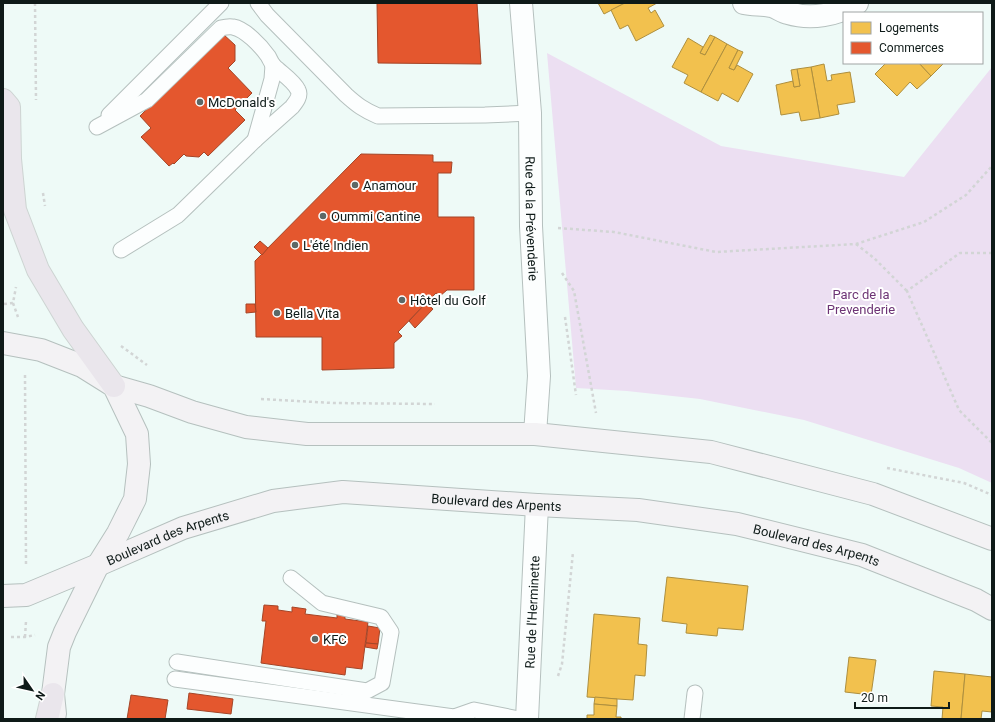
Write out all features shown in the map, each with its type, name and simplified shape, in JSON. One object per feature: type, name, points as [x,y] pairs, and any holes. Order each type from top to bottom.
[{"type":"main road","points":[[3,100],[9,107],[10,159],[15,210],[38,270],[73,329],[114,386]]},
{"type":"main road","points":[[47,719],[53,694]]},
{"type":"street","name":"Rue de la Prévenderie","points":[[521,3],[530,113],[532,226],[538,376],[535,434]]},
{"type":"street","points":[[744,3],[755,6],[773,4],[787,13],[802,16],[824,16],[849,8],[857,3]]},
{"type":"street","points":[[3,343],[41,350],[82,366],[114,386],[149,396],[192,412],[246,427],[307,434],[535,434],[711,452],[873,494],[992,539]]},
{"type":"street","points":[[56,719],[53,694],[59,647],[98,565],[118,533],[135,499],[139,464],[137,434],[114,386]]},
{"type":"street","name":"Boulevard des Arpents","points":[[3,596],[26,595],[182,528],[273,501],[343,492],[638,510],[737,524],[862,555],[976,600],[992,609]]},
{"type":"street","name":"Rue de l'Herminette","points":[[527,719],[537,505]]},
{"type":"lane","points":[[121,250],[178,215],[255,140],[292,107],[298,98],[298,90],[272,65],[261,47],[246,34],[234,27],[228,26],[221,28],[147,100],[97,127],[222,3]]},
{"type":"lane","points":[[258,3],[267,15],[359,107],[378,116],[530,113]]},
{"type":"lane","points":[[255,140],[272,79],[272,65]]},
{"type":"lane","points":[[177,662],[367,691],[382,683],[391,632],[381,616],[322,603],[291,578]]},
{"type":"lane","points":[[175,679],[454,717],[474,710],[519,719]]},
{"type":"lane","points":[[692,719],[695,693]]},
{"type":"path","points":[[35,3],[36,102]]},
{"type":"path","points":[[532,226],[614,232],[716,252],[856,244],[924,222],[966,195],[992,166]]},
{"type":"path","points":[[42,188],[45,210]]},
{"type":"path","points":[[856,244],[874,258],[907,291],[959,410],[992,443]]},
{"type":"path","points":[[907,291],[960,253],[992,253]]},
{"type":"path","points":[[561,272],[574,291],[596,414],[589,414]]},
{"type":"path","points":[[4,304],[13,304],[16,287],[21,282]]},
{"type":"path","points":[[117,343],[148,366]]},
{"type":"path","points":[[25,371],[26,572]]},
{"type":"path","points":[[261,399],[333,403],[435,404]]},
{"type":"path","points":[[886,468],[964,483],[992,495]]},
{"type":"path","points":[[557,678],[562,664],[573,552]]},
{"type":"path","points":[[25,637],[26,616]]},
{"type":"path","points":[[11,637],[25,637],[40,634]]},
{"type":"green space","name":"Parc de la Prevenderie","points":[[547,53],[721,146],[904,177],[992,67],[992,483],[959,468],[804,420],[700,399],[627,391],[576,388]]},
{"type":"building: Logements","points":[[598,3],[625,3],[604,14]]},
{"type":"building: Logements","points":[[625,3],[657,3],[648,8],[651,13],[655,10],[664,26],[636,41],[628,25],[620,29],[611,10]]},
{"type":"building: Logements","points":[[710,35],[715,37],[705,55],[700,53]]},
{"type":"building: Logements","points":[[715,37],[727,44],[701,92],[684,83],[688,75],[672,67],[688,38],[703,47],[700,53],[705,55]]},
{"type":"building: Logements","points":[[727,44],[738,50],[729,68],[734,70],[737,65],[753,74],[738,102],[722,93],[718,101],[701,92]]},
{"type":"building: Logements","points":[[738,50],[743,52],[734,70],[729,68]]},
{"type":"building: Logements","points":[[824,64],[827,81],[832,80],[831,75],[850,72],[855,102],[837,105],[839,114],[820,118],[811,67]]},
{"type":"building: Logements","points":[[885,64],[920,64],[931,76],[917,89],[910,82],[897,96],[875,74]]},
{"type":"building: Logements","points":[[920,64],[943,64],[931,76]]},
{"type":"building: Logements","points":[[811,67],[820,118],[801,121],[799,112],[781,115],[776,85],[793,81],[794,87],[800,86],[797,69]]},
{"type":"building: Logements","points":[[797,69],[800,86],[794,87],[791,70]]},
{"type":"building: Logements","points":[[667,577],[748,586],[743,630],[718,628],[717,636],[686,633],[687,624],[662,621]]},
{"type":"building: Logements","points":[[594,614],[640,618],[638,644],[647,645],[645,676],[635,675],[633,700],[587,697]]},
{"type":"building: Logements","points":[[849,657],[876,660],[871,695],[845,692]]},
{"type":"building: Logements","points":[[934,671],[965,674],[961,719],[942,719],[943,707],[931,706]]},
{"type":"building: Logements","points":[[965,674],[992,677],[992,712],[982,711],[981,719],[961,719]]},
{"type":"building: Logements","points":[[595,697],[617,699],[617,706],[594,704]]},
{"type":"building: Logements","points":[[594,704],[617,706],[616,717],[621,717],[621,719],[587,719],[587,715],[594,715]]},
{"type":"building: Commerces","points":[[377,3],[477,3],[481,64],[378,63]]},
{"type":"building: Commerces","name":"McDonald's","points":[[223,34],[235,45],[235,61],[228,68],[252,93],[235,110],[245,120],[208,156],[204,152],[199,157],[186,156],[184,154],[174,164],[173,163],[169,166],[141,137],[151,128],[140,116]]},
{"type":"building: Commerces","points":[[361,154],[433,155],[433,162],[452,162],[451,173],[438,173],[438,217],[474,217],[474,290],[447,290],[440,296],[436,293],[398,332],[402,336],[394,343],[394,368],[322,370],[322,337],[256,337],[255,261]]},
{"type":"building: Commerces","points":[[260,241],[268,248],[262,255],[254,247]]},
{"type":"building: Commerces","points":[[426,303],[433,309],[415,328],[409,321]]},
{"type":"building: Commerces","points":[[246,304],[255,304],[256,312],[246,313]]},
{"type":"building: Commerces","name":"KFC","points":[[264,605],[278,606],[278,610],[292,612],[292,607],[306,609],[305,614],[337,618],[337,614],[345,615],[345,619],[368,622],[362,669],[346,667],[345,675],[261,663],[266,621],[262,621]]},
{"type":"building: Commerces","points":[[368,626],[380,628],[378,644],[366,643]]},
{"type":"building: Commerces","points":[[366,643],[378,644],[377,649],[365,647]]},
{"type":"building: Commerces","points":[[189,693],[233,699],[231,714],[187,709]]},
{"type":"building: Commerces","points":[[131,695],[168,700],[165,719],[127,719]]},
{"type":"place","name":"McDonald's","points":[[200,102]]},
{"type":"place","name":"Anamour","points":[[355,185]]},
{"type":"place","name":"Oummi Cantine","points":[[323,216]]},
{"type":"place","name":"L'été Indien","points":[[295,245]]},
{"type":"place","name":"Hôtel du Golf","points":[[402,300]]},
{"type":"place","name":"Bella Vita","points":[[277,313]]},
{"type":"place","name":"KFC","points":[[315,639]]}]
